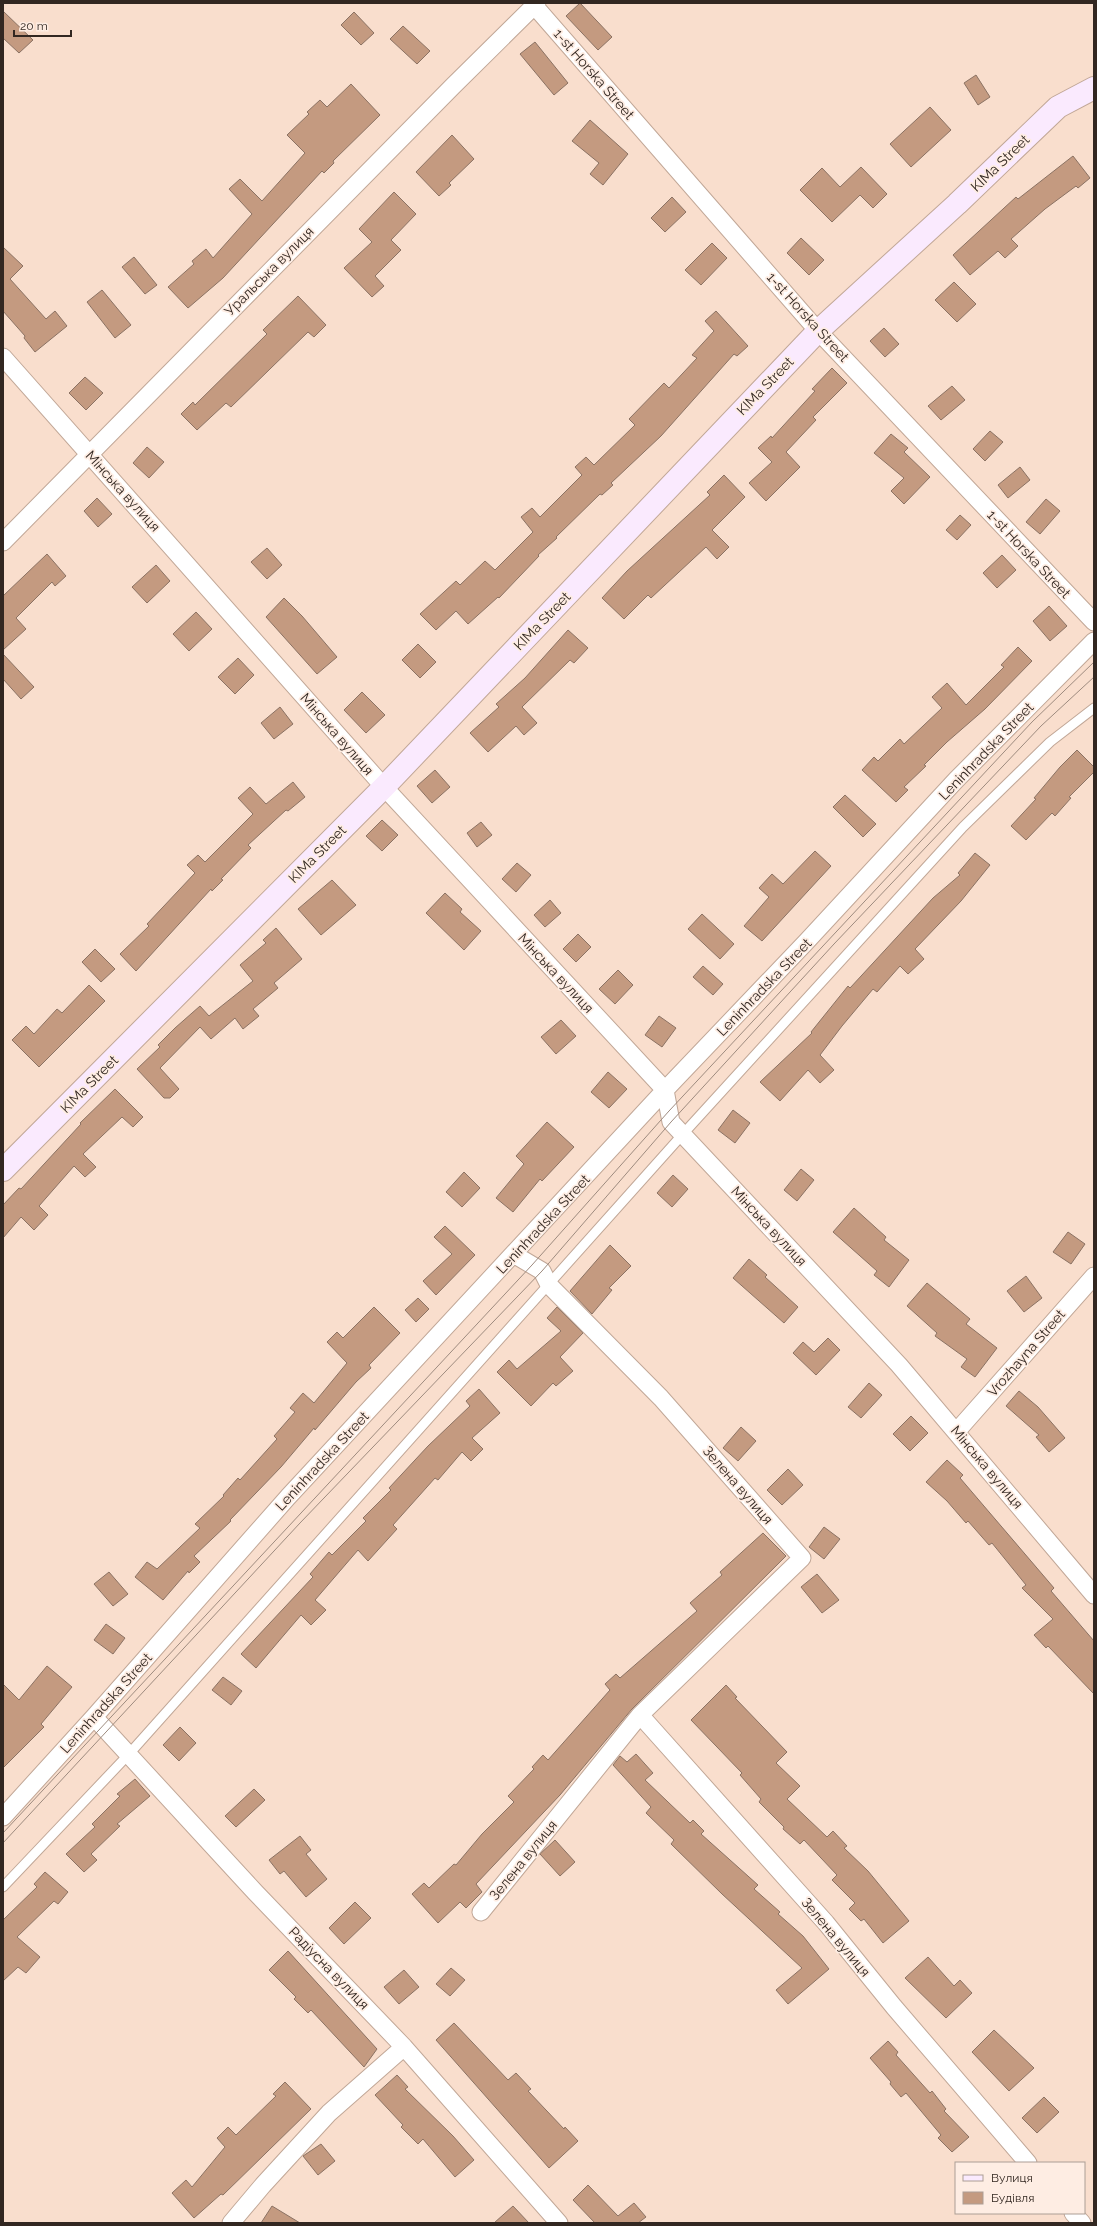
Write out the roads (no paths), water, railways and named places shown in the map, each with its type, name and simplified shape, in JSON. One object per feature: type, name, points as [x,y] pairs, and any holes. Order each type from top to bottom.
[{"type":"street","name":"1-st Horska Street","points":[[534,4],[818,331],[1094,622]]},
{"type":"street","name":"Уральська вулиця","points":[[3,542],[534,4]]},
{"type":"street","name":"KIMa Street","points":[[3,1170],[384,787],[818,331],[957,204],[1058,107],[1094,88]]},
{"type":"street","name":"Мінська вулиця","points":[[3,357],[384,787],[665,1090],[671,1122],[899,1365],[957,1431],[1094,1595]]},
{"type":"street","name":"Leninhradska Street","points":[[3,1817],[94,1717],[288,1497],[515,1255],[665,1090],[807,941],[956,780],[1094,642]]},
{"type":"street","name":"Зелена вулиця","points":[[481,1912],[640,1715],[802,1558],[661,1398],[549,1285],[542,1271],[515,1255]]},
{"type":"street","name":"Vrozhayna Street","points":[[957,1431],[1094,1276]]},
{"type":"street","name":"Зелена вулиця","points":[[640,1715],[826,1923],[894,2007],[1027,2162]]},
{"type":"street","name":"Радіусна вулиця","points":[[94,1717],[255,1892],[404,2047],[559,2223]]},
{"type":"street","points":[[232,2223],[263,2185],[329,2114],[404,2047]]},
{"type":"street","points":[[1074,2214],[1082,2223]]},
{"type":"lane","points":[[3,1888],[129,1754],[683,1134],[963,827],[1050,742],[1094,708]]},
{"type":"tram line","points":[[3,1833],[532,1265],[669,1111],[1032,722],[1094,662]]},
{"type":"tram line","points":[[3,1843],[300,1523],[542,1271],[671,1122],[834,944],[1041,726],[1094,677]]}]
